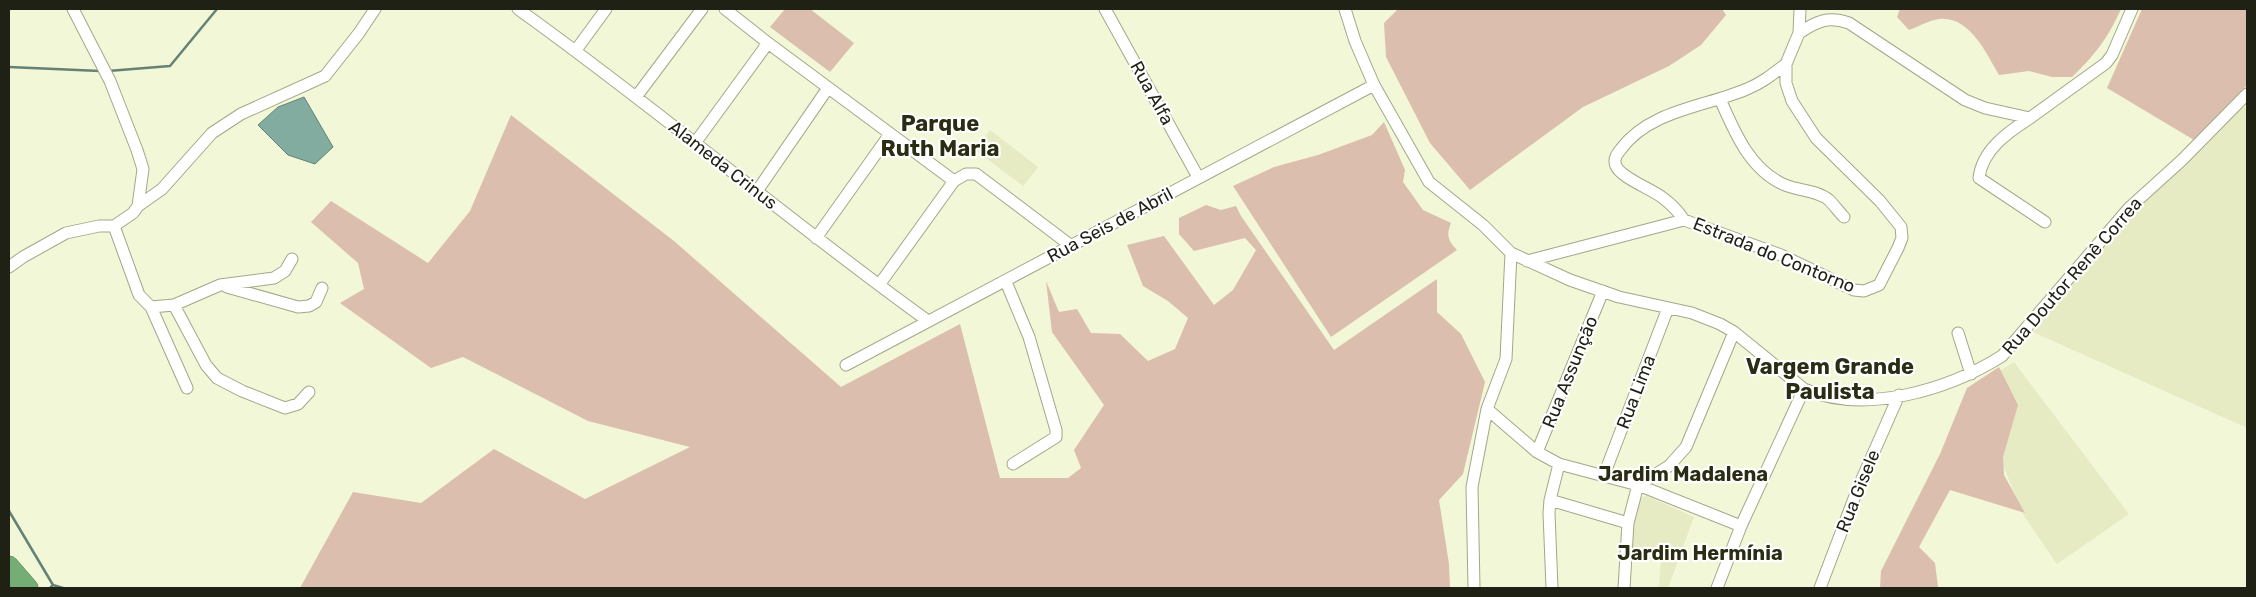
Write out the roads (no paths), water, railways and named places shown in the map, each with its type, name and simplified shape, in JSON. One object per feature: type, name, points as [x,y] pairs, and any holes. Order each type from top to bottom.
[{"type":"highway","points":[[9,565],[18,586]]},
{"type":"street","points":[[73,9],[110,81],[143,168],[138,206]]},
{"type":"street","points":[[9,267],[66,233],[98,226],[114,226],[133,213],[138,206],[162,189],[212,133],[241,114],[325,76],[376,9]]},
{"type":"street","name":"Alameda Crinus","points":[[518,9],[576,50],[816,238],[928,321]]},
{"type":"street","points":[[576,50],[606,9]]},
{"type":"street","points":[[636,97],[702,9]]},
{"type":"street","points":[[725,9],[954,181]]},
{"type":"street","name":"Rua Alfa","points":[[1105,9],[1198,177]]},
{"type":"street","name":"Rua Doutor Renê Correa","points":[[1345,9],[1355,41],[1374,86],[1429,182],[1483,225],[1511,253],[1527,262],[1570,280],[1602,291],[1707,318],[1734,332],[1804,389],[1817,395],[1844,399],[1872,399],[1899,396],[1948,384],[1971,374],[2002,356],[2129,208],[2182,160],[2247,94]]},
{"type":"street","name":"Estrada do Contorno","points":[[1527,262],[1684,220],[1782,255],[1854,290],[1872,288],[1879,285],[1902,238],[1901,227],[1880,201],[1816,138],[1792,101],[1786,83],[1786,64],[1799,33],[1800,9]]},
{"type":"street","points":[[2045,222],[1979,178],[1980,168],[2006,133],[2106,63],[2112,54],[2132,9]]},
{"type":"street","points":[[1799,33],[1819,20],[1837,20],[1849,23],[1965,100],[1985,108],[2030,118]]},
{"type":"street","points":[[695,143],[768,43]]},
{"type":"street","points":[[1684,220],[1662,197],[1621,173],[1615,165],[1615,157],[1626,141],[1648,124],[1670,114],[1720,99],[1768,78],[1786,64]]},
{"type":"street","name":"Rua Seis de Abril","points":[[846,365],[1006,282],[1070,245],[1198,177],[1374,86]]},
{"type":"street","points":[[758,191],[828,88]]},
{"type":"street","points":[[1720,99],[1744,150],[1771,177],[1786,186],[1820,194],[1828,199],[1844,217]]},
{"type":"street","points":[[816,238],[890,134]]},
{"type":"street","points":[[879,285],[954,181],[966,174],[976,174],[1070,245]]},
{"type":"street","points":[[114,226],[139,296],[152,307],[187,388]]},
{"type":"street","points":[[1474,588],[1472,487],[1487,409],[1506,359],[1511,253]]},
{"type":"street","points":[[152,307],[174,305],[220,285],[274,278],[285,270],[292,259]]},
{"type":"street","points":[[1006,282],[1029,337],[1056,430],[1056,437],[1013,464]]},
{"type":"street","points":[[220,285],[298,307],[309,306],[316,302],[322,288]]},
{"type":"street","name":"Rua Assunção","points":[[1537,452],[1602,291]]},
{"type":"street","points":[[174,305],[206,365],[217,378],[242,391],[285,408],[298,404],[309,392]]},
{"type":"street","name":"Rua Lima","points":[[1604,475],[1668,308]]},
{"type":"street","points":[[1624,588],[1628,523],[1638,485],[1669,466],[1686,447],[1734,332]]},
{"type":"street","points":[[1958,333],[1971,374]]},
{"type":"street","points":[[1717,588],[1741,526],[1804,389]]},
{"type":"street","name":"Rua Gisele","points":[[1820,588],[1858,488],[1899,396]]},
{"type":"street","points":[[1487,409],[1537,452],[1559,464],[1638,485],[1741,526]]},
{"type":"street","points":[[1552,588],[1549,528],[1550,500],[1559,464]]},
{"type":"street","points":[[1550,500],[1628,523]]},
{"type":"water","points":[[304,97],[333,147],[315,164],[288,155],[258,125],[278,107]]},
{"type":"waterway","points":[[108,71],[170,66],[217,9]]},
{"type":"waterway","points":[[9,67],[100,71]]},
{"type":"waterway","points":[[9,511],[53,585],[50,588]]},
{"type":"waterway","points":[[53,585],[63,588]]},
{"type":"district","name":"Parque Ruth Maria","points":[[940,136]]},
{"type":"district","name":"Vargem Grande Paulista","points":[[1830,378]]},
{"type":"district","name":"Jardim Madalena","points":[[1683,474]]},
{"type":"district","name":"Jardim Hermínia","points":[[1700,553]]}]
